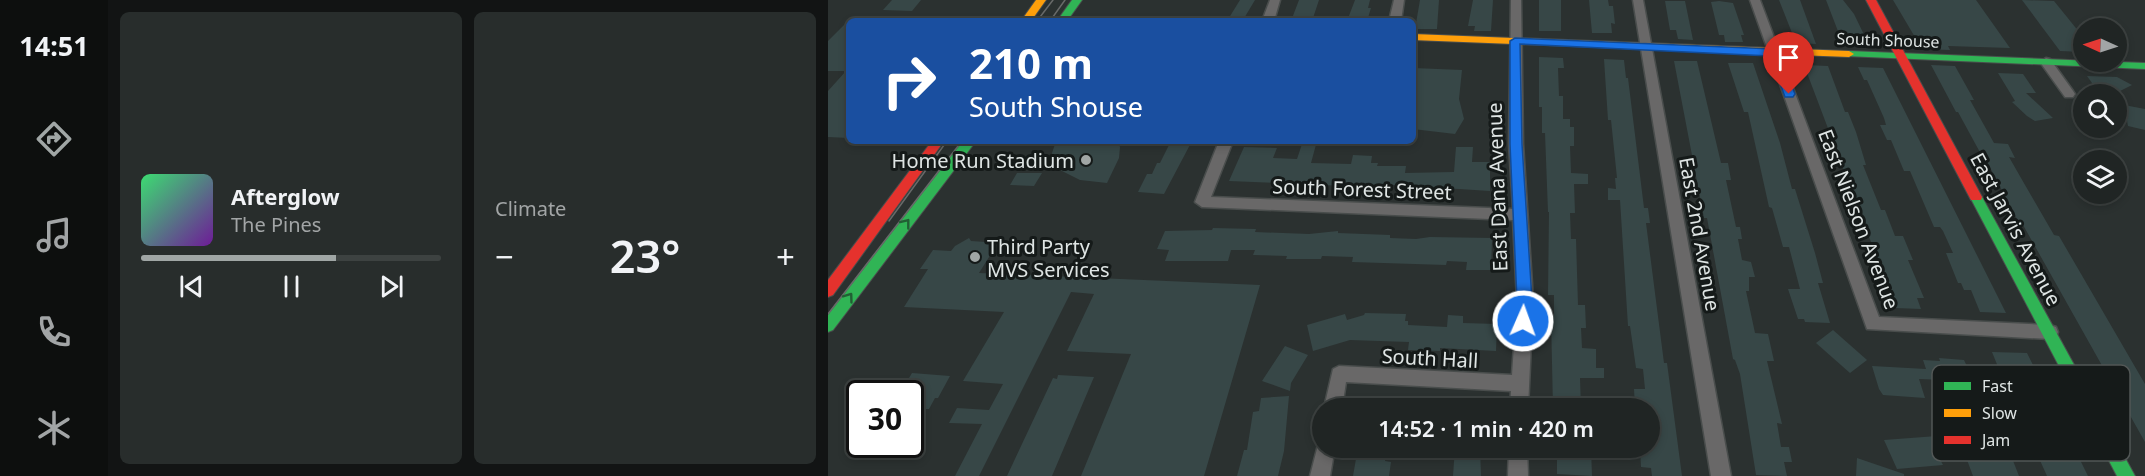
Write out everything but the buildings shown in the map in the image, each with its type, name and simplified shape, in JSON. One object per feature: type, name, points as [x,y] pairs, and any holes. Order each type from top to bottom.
[{"type":"street","points":[[1028,18],[1041,0]]},
{"type":"street","points":[[1064,18],[1077,0]]},
{"type":"street","points":[[1269,18],[1275,0]]},
{"type":"street","points":[[1396,18],[1399,0]]},
{"type":"street","name":"East Dana Avenue","points":[[1516,0],[1516,144],[1525,300],[1519,398]]},
{"type":"street","name":"East 2nd Avenue","points":[[1638,0],[1720,476]]},
{"type":"street","name":"East Nielson Avenue","points":[[1755,0],[1873,324],[2050,332]]},
{"type":"street","name":"East Jarvis Avenue","points":[[1871,0],[2067,365]]},
{"type":"street","name":"South Shouse","points":[[1416,37],[2145,66]]},
{"type":"street","points":[[2046,62],[2069,94]]},
{"type":"street","points":[[831,283],[936,144]]},
{"type":"street","points":[[828,326],[968,144]]},
{"type":"street","name":"South Forest Street","points":[[1225,144],[1202,202],[1521,215]]},
{"type":"street","name":"South Hall","points":[[1335,398],[1339,374],[1519,383]]},
{"type":"street","points":[[1320,476],[1324,458]]},
{"type":"street","points":[[1518,458],[1518,476]]},
{"type":"street","name":"East Jarvis Avenue","points":[[2118,461],[2126,476]]},
{"type":"tram line","points":[[1039,18],[1053,0]]},
{"type":"tram line","points":[[1052,18],[1065,0]]},
{"type":"tram line","points":[[889,221],[945,144]]},
{"type":"tram line","points":[[828,314],[960,144]]},
{"type":"traffic: fast","points":[[1064,18],[1077,0]]},
{"type":"traffic: fast","points":[[1849,54],[2145,66]]},
{"type":"traffic: fast","points":[[828,326],[968,144]]},
{"type":"traffic: fast","points":[[1976,197],[2066,365]]},
{"type":"traffic: fast","points":[[2118,461],[2126,476]]},
{"type":"traffic: slow","points":[[1028,18],[1041,0]]},
{"type":"traffic: slow","points":[[1416,37],[1849,54]]},
{"type":"traffic: jam","points":[[1871,0],[1976,197]]},
{"type":"traffic: jam","points":[[828,291],[936,144]]},
{"type":"place","name":"Home Run Stadium","points":[[1086,160]]},
{"type":"place","name":"Third Party MVS Services","points":[[975,257]]},
{"type":"route","points":[[1523,321],[1525,300],[1516,144],[1515,41],[1774,53],[1789,94]]}]
